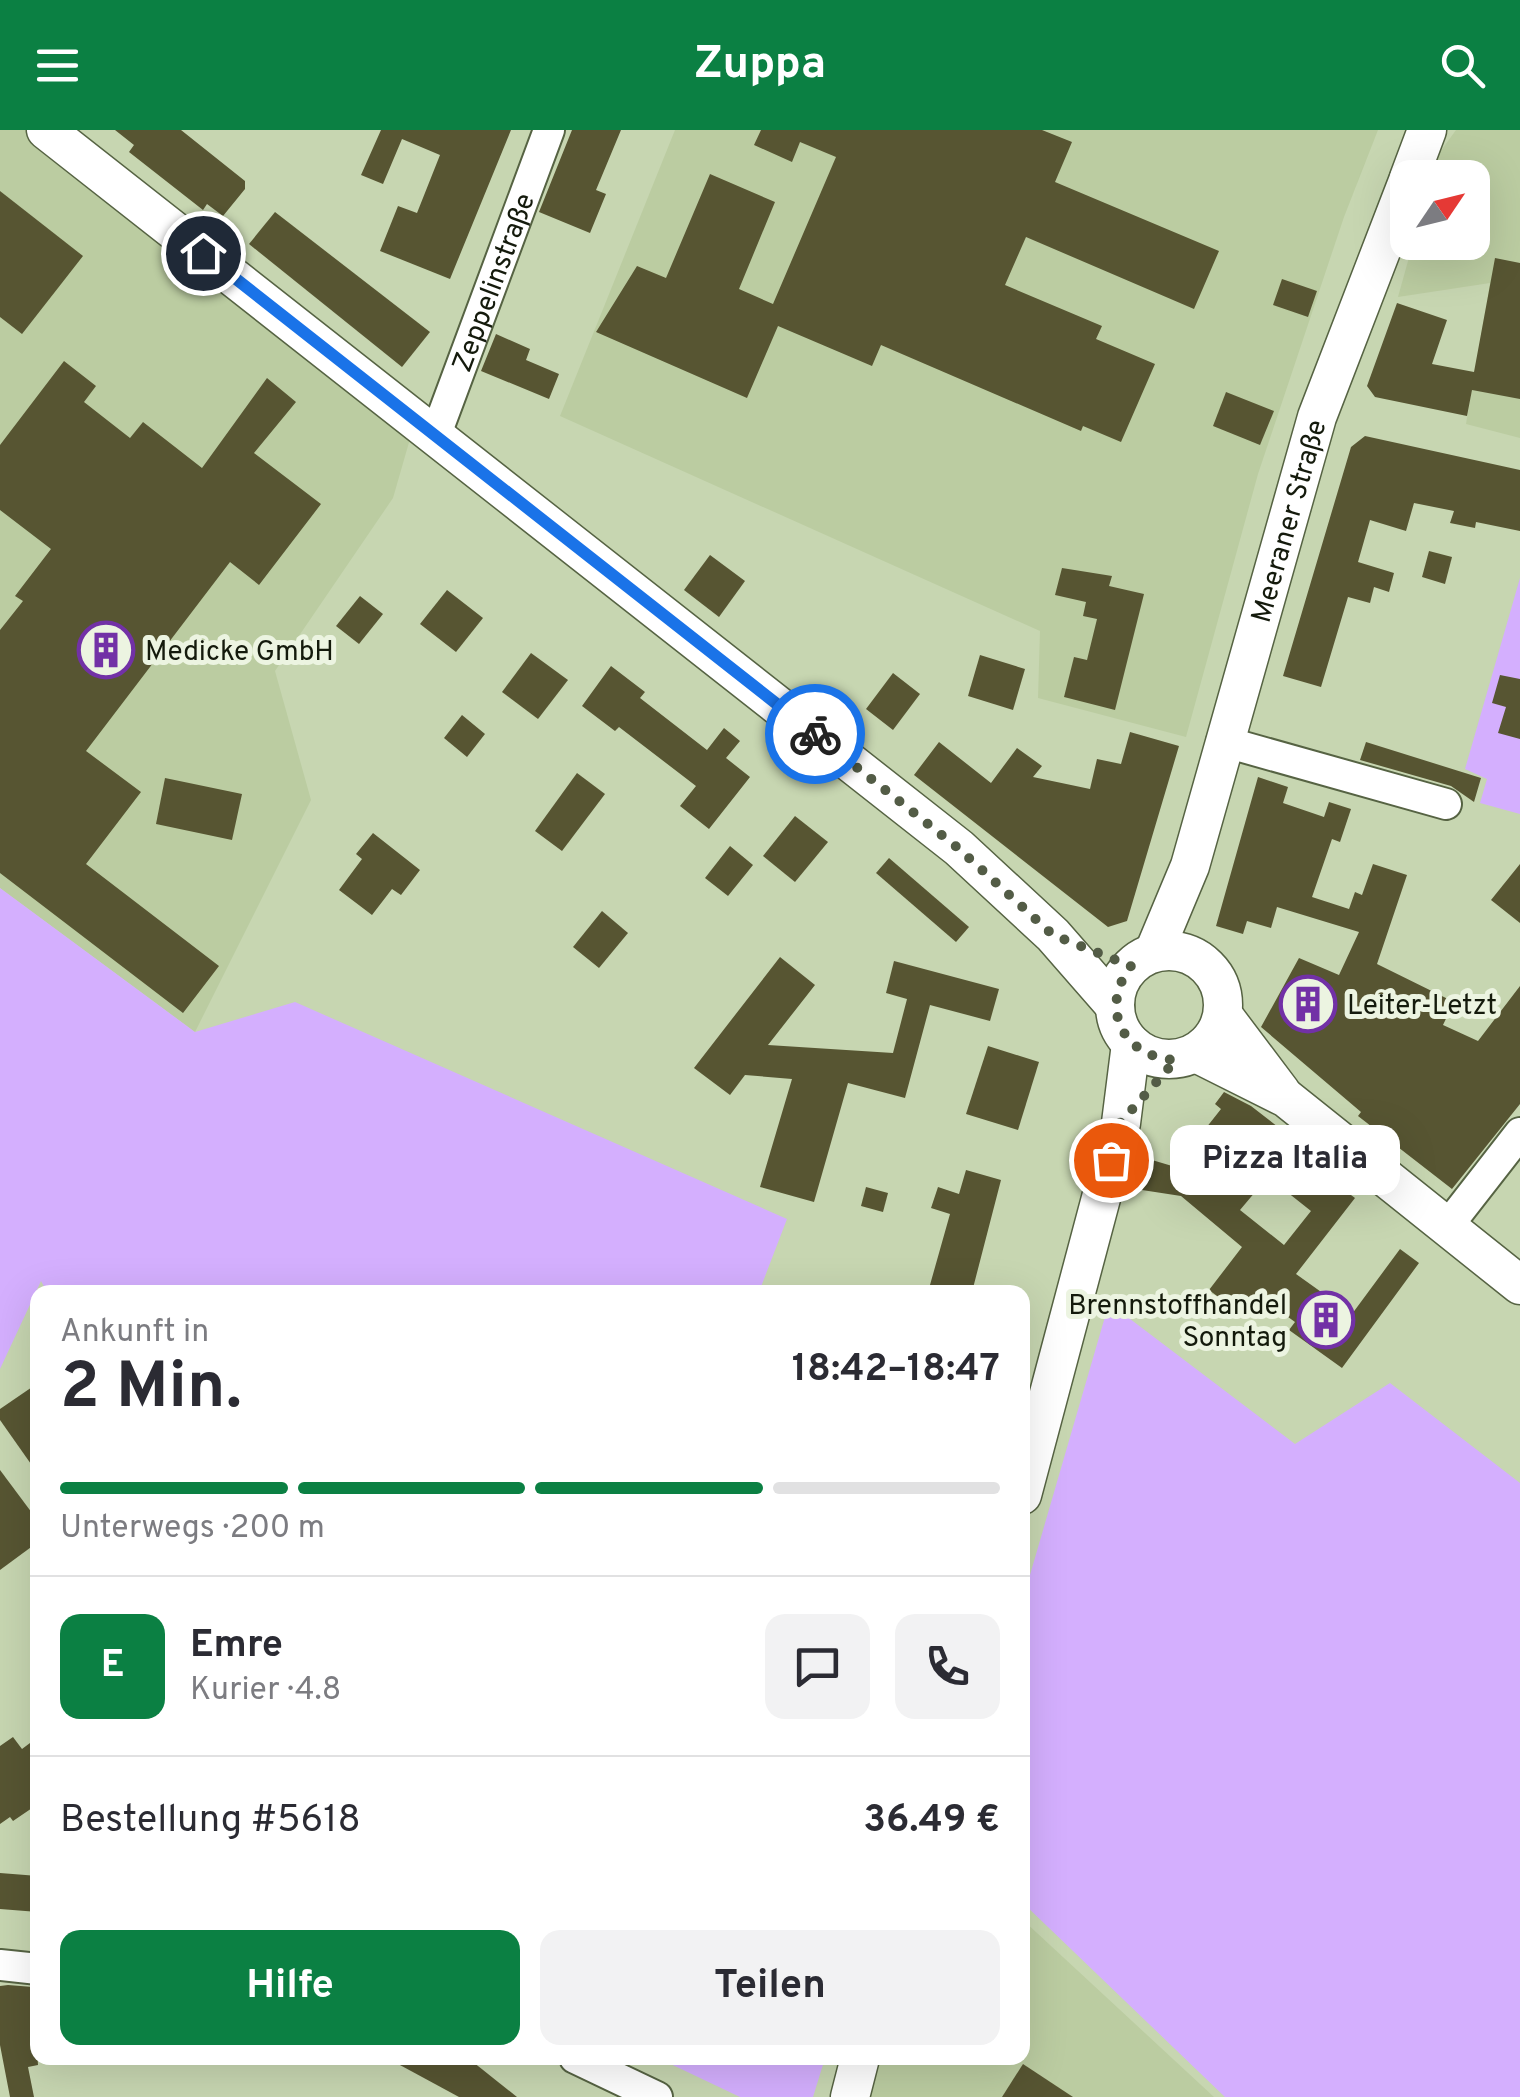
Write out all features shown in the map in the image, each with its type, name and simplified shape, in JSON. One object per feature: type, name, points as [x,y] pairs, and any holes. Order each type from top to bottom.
[{"type":"street","points":[[46,130],[958,848],[1053,935],[1114,1006]]},
{"type":"street","name":"Zeppelinstraße","points":[[436,434],[549,130]]},
{"type":"street","name":"Meeraner Straße","points":[[1416,160],[1427,130]]},
{"type":"street","name":"Meeraner Straße","points":[[1142,959],[1190,866],[1222,741],[1318,417],[1390,227]]},
{"type":"street","points":[[1222,741],[1446,804]]},
{"type":"street","name":"Meeraner Straße","points":[[1190,866],[1199,959]]},
{"type":"street","points":[[1053,935],[1142,959]]},
{"type":"street","points":[[1120,1123],[1186,1056],[1218,1030],[1223,1015],[1220,986],[1199,959],[1170,950],[1142,959],[1116,990],[1114,1006],[1120,1027],[1131,1044],[1160,1059],[1186,1056],[1286,1098]]},
{"type":"street","points":[[1223,1015],[1286,1098],[1520,1285]]},
{"type":"street","points":[[1030,1465],[1120,1123],[1131,1044]]},
{"type":"street","points":[[1446,1228],[1520,1133]]},
{"type":"street","points":[[0,1965],[30,1968]]},
{"type":"street","points":[[590,2065],[657,2097]]},
{"type":"street","points":[[850,2097],[858,2065]]},
{"type":"shaded area","points":[[0,130],[41,130],[416,418],[393,498],[275,671],[311,800],[195,1032],[0,888]]},
{"type":"shaded area","points":[[675,130],[1378,130],[1344,217],[1258,474],[1186,737],[1038,698],[1040,631],[560,416]]},
{"type":"shaded area","points":[[1456,130],[1520,130],[1520,438],[1466,424],[1490,283],[1398,297],[1408,260],[1490,260],[1490,160],[1435,159]]},
{"type":"shaded area","points":[[1520,578],[1520,814],[1480,803],[1487,779],[1465,769]]},
{"type":"shaded area","points":[[0,888],[195,1032],[295,1002],[787,1219],[762,1285],[43,1285],[41,1281],[39,1285],[30,1285],[30,1305],[0,1369]]},
{"type":"shaded area","points":[[1109,1303],[1295,1444],[1390,1383],[1520,1483],[1520,2097],[1225,2097],[1030,1910],[1030,1575]]},
{"type":"shaded area","points":[[1030,1926],[1214,2097],[865,2097],[876,2065],[1030,2065]]},
{"type":"shaded area","points":[[673,2065],[823,2065],[813,2097],[740,2097]]},
{"type":"building","points":[[115,130],[181,130],[245,181],[245,189],[223,216],[207,204],[203,210],[129,152],[134,145]]},
{"type":"building","points":[[381,130],[511,130],[450,279],[380,251],[398,206],[417,213],[440,155],[402,139],[383,184],[361,175]]},
{"type":"building","points":[[572,130],[621,130],[596,190],[606,194],[590,233],[539,212]]},
{"type":"building","points":[[761,130],[1042,130],[1072,142],[1055,182],[1219,251],[1194,309],[1026,237],[1005,285],[1102,326],[1096,339],[1155,364],[1121,442],[1083,426],[1081,431],[881,345],[872,366],[778,326],[747,398],[596,332],[637,266],[666,278],[710,174],[775,202],[739,289],[773,304],[836,157],[800,142],[792,162],[754,145]]},
{"type":"building","points":[[0,191],[83,256],[22,334],[0,317]]},
{"type":"building","points":[[275,212],[430,332],[402,367],[249,244]]},
{"type":"building","points":[[1495,258],[1520,263],[1520,399],[1472,390],[1467,416],[1375,397],[1367,386],[1397,303],[1447,320],[1432,364],[1474,372]]},
{"type":"building","points":[[1282,279],[1317,291],[1308,317],[1273,305]]},
{"type":"building","points":[[496,334],[530,349],[526,360],[559,374],[549,399],[481,371]]},
{"type":"building","points":[[64,361],[96,386],[84,402],[130,438],[143,422],[202,468],[267,378],[296,402],[254,453],[321,504],[259,585],[230,562],[86,751],[141,792],[86,864],[219,966],[183,1013],[0,873],[0,630],[23,601],[15,596],[51,549],[0,510],[0,445]]},
{"type":"building","points":[[1226,392],[1274,411],[1260,445],[1213,426]]},
{"type":"building","points":[[1365,436],[1520,470],[1520,531],[1476,522],[1475,528],[1450,523],[1454,511],[1414,503],[1406,531],[1370,520],[1358,562],[1394,573],[1389,592],[1374,587],[1370,603],[1348,597],[1321,687],[1283,676],[1351,447]]},
{"type":"building","points":[[1429,551],[1452,557],[1445,584],[1422,577]]},
{"type":"building","points":[[710,555],[745,581],[719,617],[684,590]]},
{"type":"building","points":[[1062,568],[1112,576],[1109,586],[1144,594],[1115,710],[1064,697],[1074,657],[1087,660],[1097,619],[1083,616],[1086,602],[1055,595]]},
{"type":"building","points":[[447,590],[483,618],[456,652],[420,624]]},
{"type":"building","points":[[360,596],[383,614],[359,644],[336,626]]},
{"type":"building","points":[[531,653],[568,680],[538,719],[502,692]]},
{"type":"building","points":[[980,655],[1025,669],[1013,710],[968,696]]},
{"type":"building","points":[[611,666],[645,692],[640,698],[707,750],[724,728],[740,741],[726,758],[750,777],[709,829],[680,806],[696,786],[619,727],[615,731],[582,706]]},
{"type":"building","points":[[893,673],[920,694],[893,730],[866,709]]},
{"type":"building","points":[[1500,675],[1520,679],[1520,739],[1498,733],[1506,707],[1492,703]]},
{"type":"building","points":[[462,715],[485,734],[467,757],[444,738]]},
{"type":"building","points":[[1130,732],[1179,746],[1127,921],[1108,927],[914,775],[939,742],[991,783],[1017,748],[1042,766],[1033,777],[1090,789],[1097,759],[1121,764]]},
{"type":"building","points":[[1366,742],[1481,778],[1474,802],[1451,786],[1360,760]]},
{"type":"building","points":[[577,773],[605,794],[562,851],[535,831]]},
{"type":"building","points":[[1258,777],[1288,787],[1283,803],[1324,817],[1329,802],[1351,809],[1340,842],[1332,839],[1312,897],[1349,909],[1355,892],[1362,895],[1373,864],[1407,875],[1377,964],[1454,1002],[1443,1025],[1478,1041],[1520,986],[1520,1104],[1452,1189],[1358,1116],[1361,1112],[1261,1027],[1299,958],[1339,975],[1359,932],[1277,907],[1271,928],[1247,921],[1243,934],[1216,926]]},
{"type":"building","points":[[165,778],[242,794],[232,840],[156,824]]},
{"type":"building","points":[[795,816],[828,842],[795,882],[763,856]]},
{"type":"building","points":[[373,833],[420,870],[401,895],[392,889],[372,915],[339,890],[362,859],[356,854]]},
{"type":"building","points":[[730,846],[753,865],[728,896],[705,878]]},
{"type":"building","points":[[889,858],[969,927],[956,942],[876,873]]},
{"type":"building","points":[[1520,864],[1520,923],[1491,900]]},
{"type":"building","points":[[602,911],[628,933],[599,968],[573,947]]},
{"type":"building","points":[[780,957],[815,985],[768,1045],[893,1053],[907,999],[886,993],[894,961],[999,989],[990,1021],[930,1005],[905,1098],[848,1083],[814,1202],[760,1187],[792,1079],[745,1075],[730,1095],[694,1068]]},
{"type":"building","points":[[988,1046],[1039,1062],[1018,1130],[966,1114]]},
{"type":"building","points":[[1224,1092],[1251,1106],[1345,1179],[1339,1186],[1355,1198],[1296,1274],[1352,1314],[1400,1249],[1419,1263],[1342,1368],[1289,1330],[1295,1322],[1256,1294],[1248,1305],[1240,1299],[1233,1308],[1209,1290],[1242,1247],[1181,1196],[1142,1190],[1152,1160],[1256,1191],[1240,1210],[1284,1245],[1311,1211],[1206,1128],[1221,1109],[1215,1104]]},
{"type":"building","points":[[966,1170],[1001,1180],[974,1285],[930,1285],[950,1214],[931,1208],[938,1187],[959,1194]]},
{"type":"building","points":[[866,1187],[888,1193],[883,1212],[861,1206]]},
{"type":"building","points":[[30,1388],[30,1463],[0,1420],[0,1409]]},
{"type":"building","points":[[0,1470],[30,1510],[30,1548],[0,1570]]},
{"type":"building","points":[[13,1737],[22,1749],[30,1743],[30,1809],[0,1824],[0,1746]]},
{"type":"building","points":[[0,1873],[30,1875],[30,1911],[0,1909]]},
{"type":"building","points":[[0,1986],[30,1987],[30,2065],[38,2065],[28,2067],[34,2097],[10,2097],[0,2045]]},
{"type":"building","points":[[400,2065],[477,2065],[517,2097],[459,2097]]},
{"type":"building","points":[[1025,2065],[1073,2097],[1002,2097]]},
{"type":"way so far","points":[[815,734],[958,848],[1053,935],[1131,966],[1116,990],[1114,1006],[1124,1036],[1144,1054],[1176,1060],[1120,1123],[1111,1160]]},
{"type":"place","name":"Medicke GmbH","points":[[106,650]]},
{"type":"place","name":"Leiter-Letzt","points":[[1308,1004]]},
{"type":"place","name":"Pizza Italia","points":[[1111,1160]]},
{"type":"place","name":"Brennstoffhandel Sonntag","points":[[1326,1320]]},
{"type":"route","points":[[203,253],[815,734]]}]
